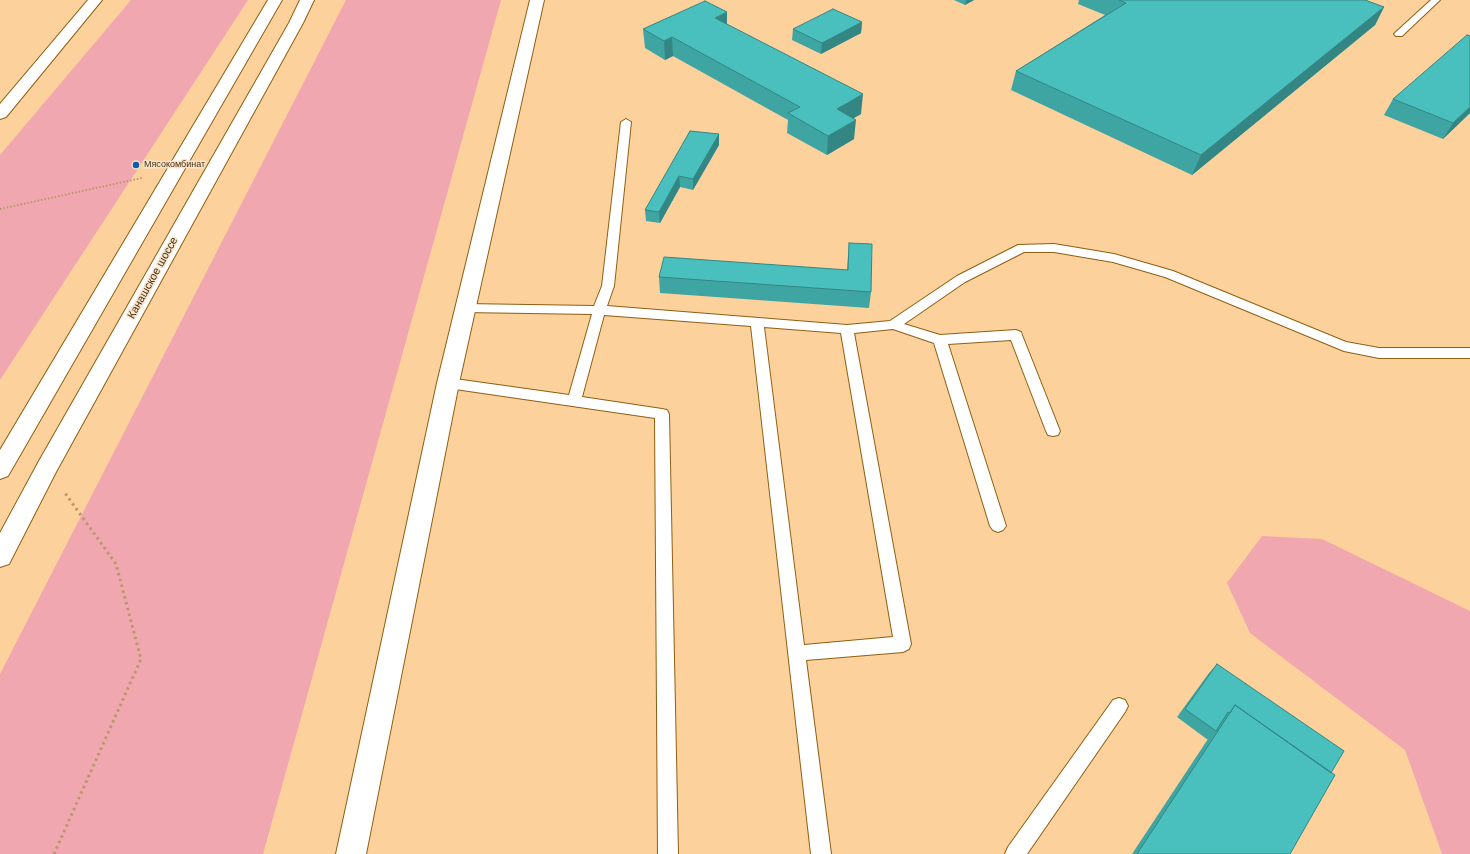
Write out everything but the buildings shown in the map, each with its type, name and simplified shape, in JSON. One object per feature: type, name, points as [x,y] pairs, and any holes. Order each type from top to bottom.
[{"type":"main road","points":[[0,114],[95,0]]},
{"type":"main road","points":[[0,470],[275,0]]},
{"type":"main road","name":"Канашское шоссе","points":[[0,557],[47,467],[296,24],[307,0]]},
{"type":"main road","points":[[351,854],[464,308],[537,0]]},
{"type":"lane","points":[[1399,34],[1436,0]]},
{"type":"lane","points":[[574,401],[598,310],[608,286],[626,122]]},
{"type":"lane","points":[[893,326],[961,280],[1022,248],[1054,248],[1114,258],[1169,274],[1344,346],[1379,353],[1470,353]]},
{"type":"lane","points":[[464,308],[598,310],[758,321],[847,329],[893,326],[940,340],[1016,335],[1054,431]]},
{"type":"lane","points":[[758,321],[821,854]]},
{"type":"lane","points":[[798,653],[904,644],[847,329]]},
{"type":"lane","points":[[940,340],[998,526]]},
{"type":"lane","points":[[448,383],[662,414],[668,854]]},
{"type":"lane","points":[[1015,854],[1120,706]]},
{"type":"path","points":[[0,209],[144,177]]},
{"type":"path","points":[[47,467],[116,564],[141,659],[54,854]]},
{"type":"shaded area","points":[[131,0],[248,0],[0,380],[0,155]]},
{"type":"shaded area","points":[[346,0],[501,0],[263,854],[0,854],[0,674]]},
{"type":"shaded area","points":[[1262,536],[1322,539],[1470,611],[1470,854],[1442,854],[1405,750],[1250,633],[1227,583]]},
{"type":"place","name":"Мясокомбинат","points":[[136,165]]}]
